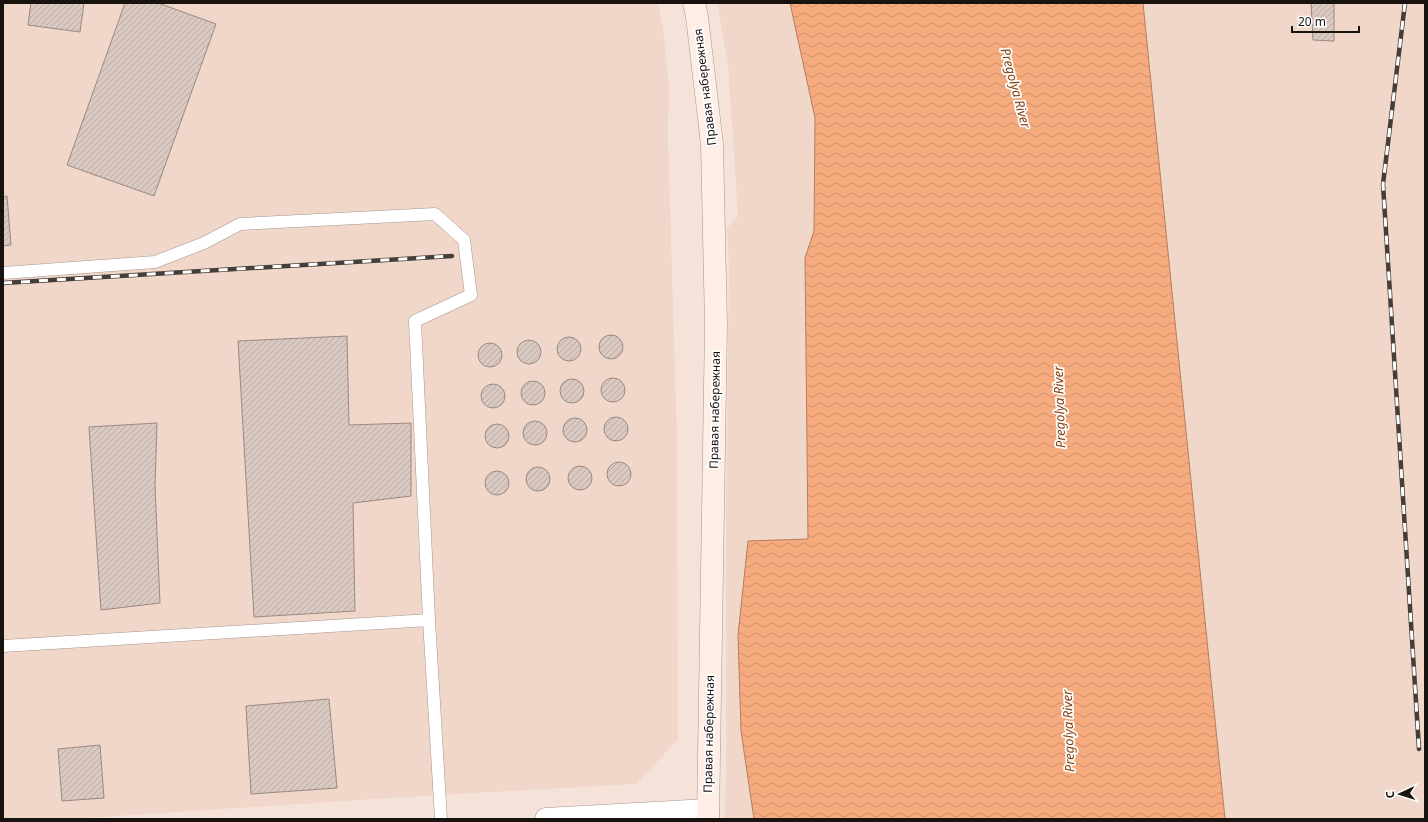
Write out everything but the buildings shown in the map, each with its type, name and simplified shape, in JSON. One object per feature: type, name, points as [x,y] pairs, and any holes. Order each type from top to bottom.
[{"type":"main road","name":"Правая набережная","points":[[694,3],[697,17],[712,144],[716,325],[708,815]]},
{"type":"street","points":[[546,819],[708,815]]},
{"type":"lane","points":[[3,272],[155,262],[204,242],[240,224],[435,214],[464,240],[470,295],[415,321],[429,620],[441,819]]},
{"type":"lane","points":[[3,646],[429,620]]},
{"type":"shaded area","points":[[3,3],[658,3],[663,28],[669,83],[668,138],[677,439],[678,740],[636,784],[406,797],[71,819],[3,819]]},
{"type":"shaded area","points":[[717,3],[790,3],[815,118],[814,231],[805,258],[808,540],[738,635],[741,731],[754,819],[725,819],[726,495],[729,266],[727,228],[738,216],[728,64]]},
{"type":"shaded area","points":[[1143,3],[1425,3],[1425,819],[1225,819]]},
{"type":"water","name":"Pregolya River","points":[[790,3],[1143,3],[1225,819],[754,819],[741,731],[738,635],[748,541],[808,539],[805,258],[814,231],[815,118]]},
{"type":"railway","points":[[1405,3],[1383,184],[1419,749]]},
{"type":"railway","points":[[3,283],[452,256]]}]
